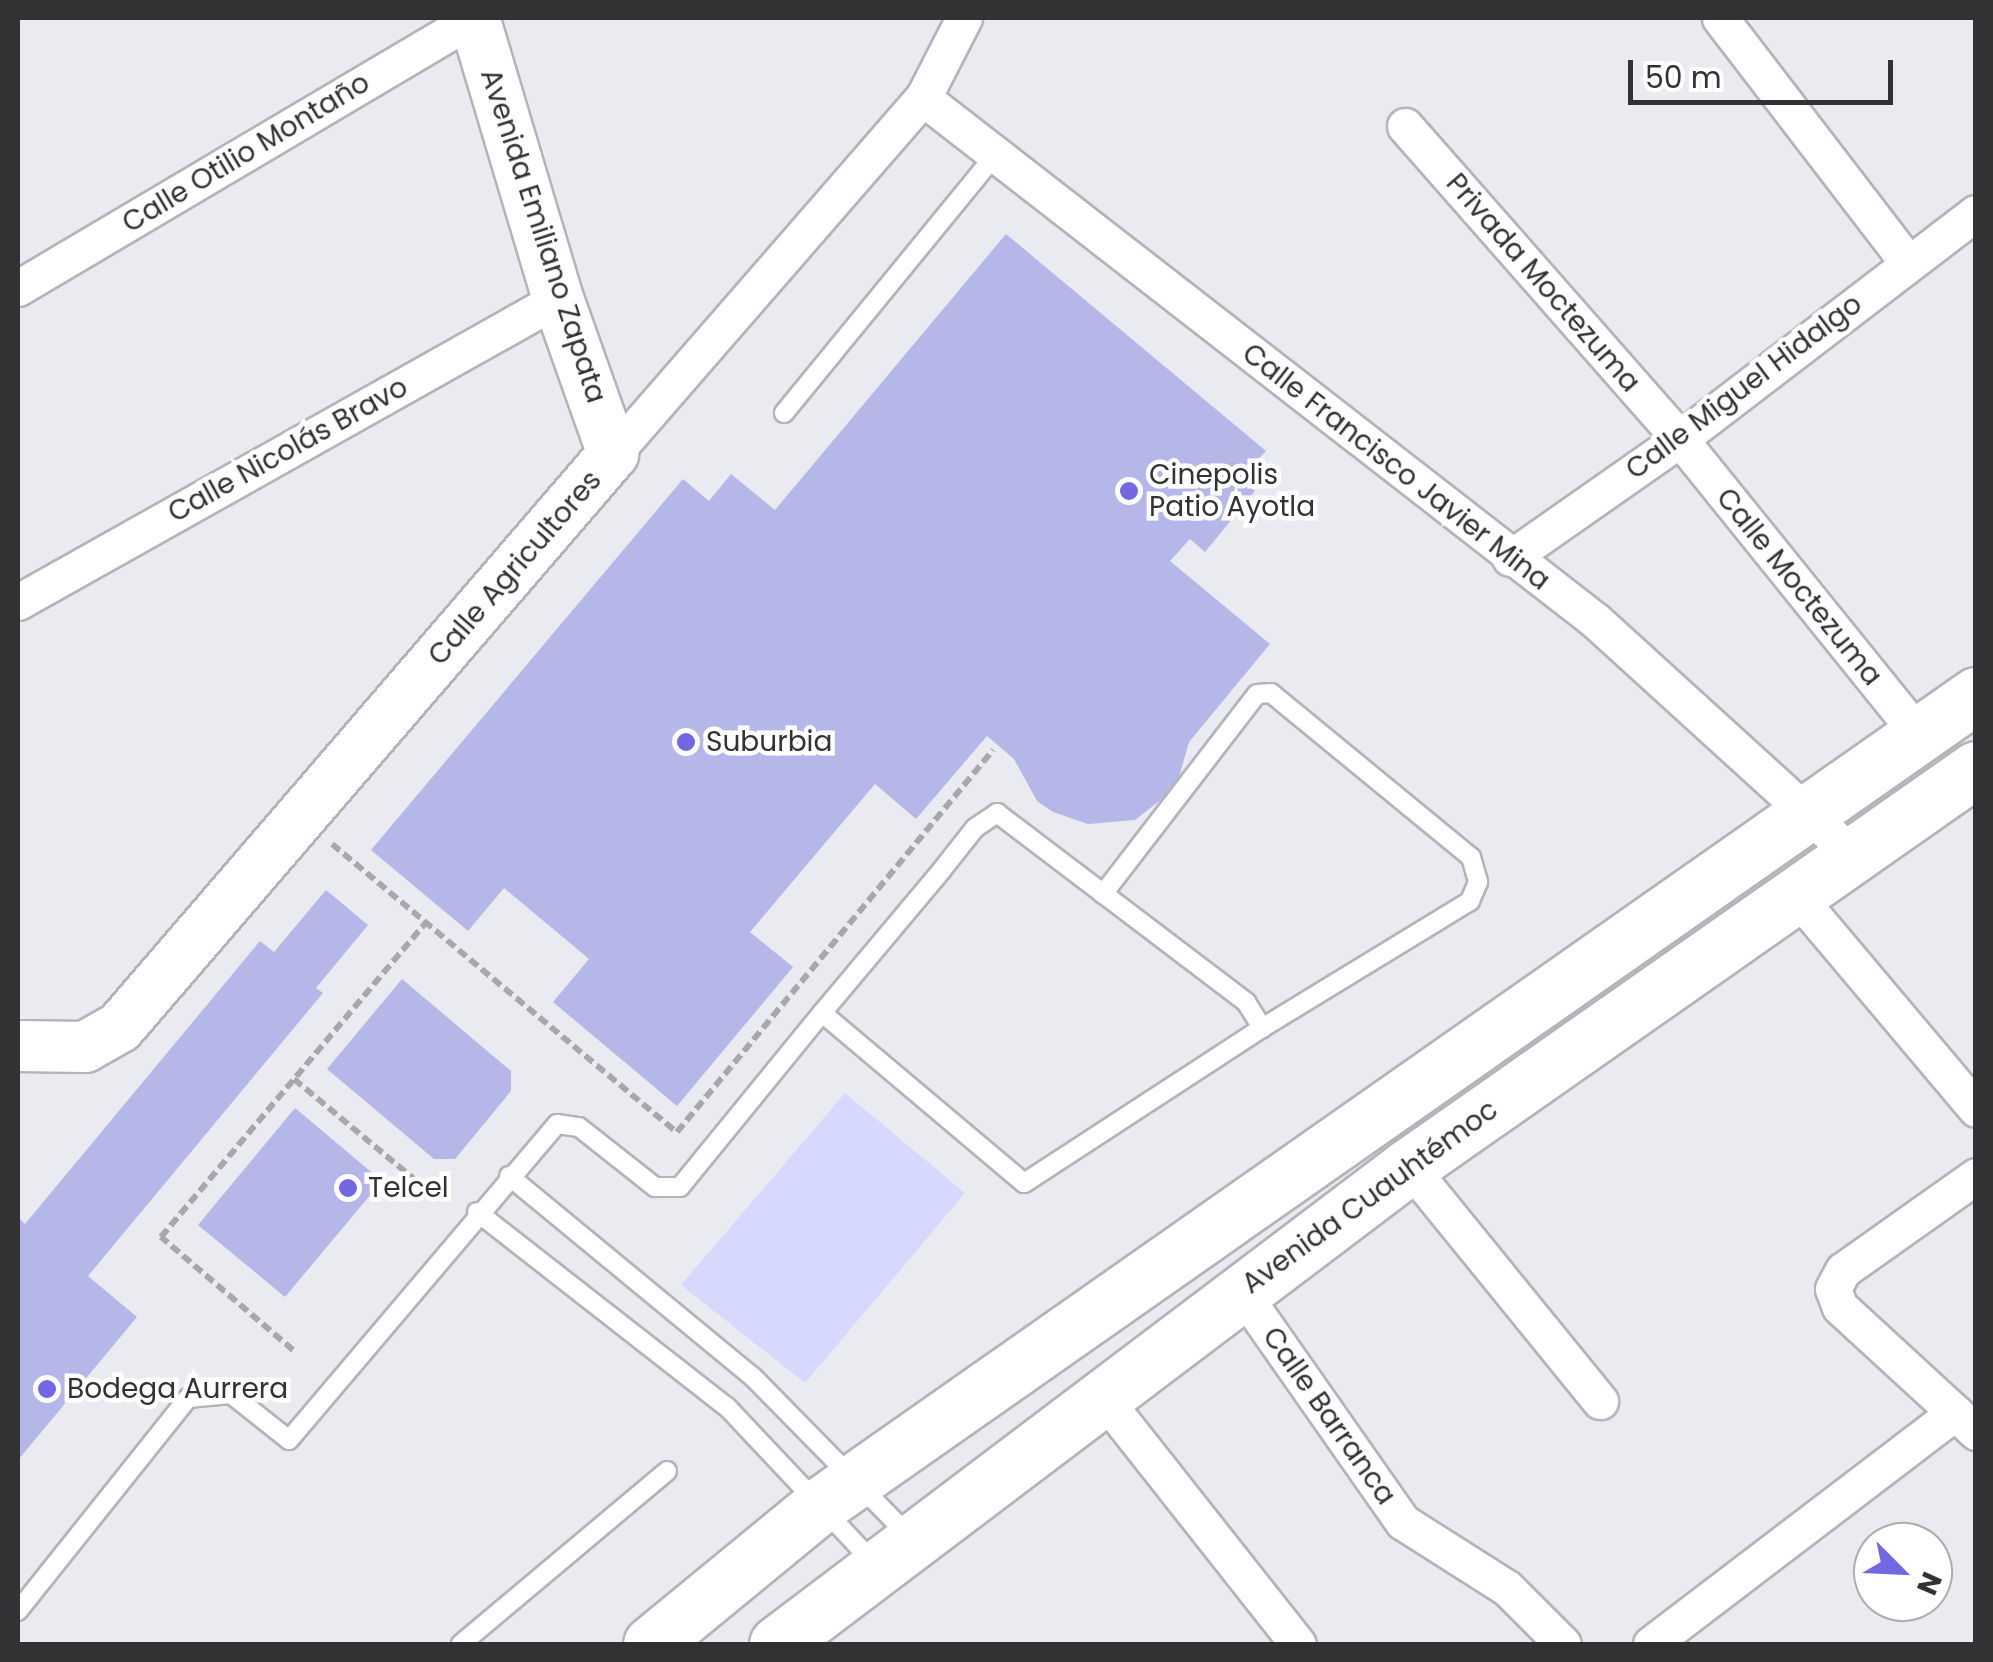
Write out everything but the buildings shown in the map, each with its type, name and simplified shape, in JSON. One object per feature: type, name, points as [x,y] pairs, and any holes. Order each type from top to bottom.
[{"type":"main road","points":[[651,1644],[837,1493],[1976,695]]},
{"type":"main road","name":"Avenida Cuauhtémoc","points":[[777,1644],[1409,1166],[1976,768]]},
{"type":"street","name":"Calle Otilio Montaño","points":[[18,288],[474,18]]},
{"type":"street","name":"Avenida Emiliano Zapata","points":[[474,18],[558,299],[613,454]]},
{"type":"street","name":"Calle Agricultores","points":[[18,1046],[85,1046],[120,1027],[923,98],[964,18]]},
{"type":"street","points":[[1720,18],[1907,262]]},
{"type":"street","name":"Calle Francisco Javier Mina","points":[[923,98],[1510,558],[1596,620],[1853,855]]},
{"type":"street","name":"Privada Moctezuma","points":[[1406,126],[1680,439]]},
{"type":"street","name":"Calle Miguel Hidalgo","points":[[1510,558],[1680,439],[1907,262],[1976,214]]},
{"type":"street","name":"Calle Nicolás Bravo","points":[[18,602],[558,299]]},
{"type":"street","name":"Calle Moctezuma","points":[[1680,439],[1918,734]]},
{"type":"street","points":[[1794,894],[1976,1110]]},
{"type":"street","points":[[1409,1166],[1600,1401]]},
{"type":"street","points":[[1651,1644],[1965,1422],[1840,1308],[1833,1289],[1843,1270],[1976,1176]]},
{"type":"street","name":"Calle Barranca","points":[[1241,1291],[1404,1522],[1507,1588],[1563,1644]]},
{"type":"street","points":[[1102,1396],[1154,1470],[1298,1644]]},
{"type":"lane","points":[[784,413],[995,154]]},
{"type":"lane","points":[[822,1012],[1024,1183],[1262,1028],[1470,901],[1478,882],[1471,858],[1271,693],[1257,694],[1103,894]]},
{"type":"lane","points":[[18,1611],[188,1398],[231,1394],[289,1440],[478,1212],[557,1124],[580,1127],[656,1187],[680,1186],[974,828],[997,813],[1246,1002],[1262,1028]]},
{"type":"lane","points":[[509,1176],[752,1376],[837,1493],[895,1553]]},
{"type":"lane","points":[[478,1212],[837,1493],[895,1553]]},
{"type":"lane","points":[[461,1644],[667,1471]]},
{"type":"path","points":[[300,818],[678,1132],[993,750]]},
{"type":"path","points":[[294,1350],[161,1237],[426,922]]},
{"type":"path","points":[[294,1079],[420,1184]]},
{"type":"shaded area","points":[[845,1093],[965,1193],[805,1383],[681,1285]]},
{"type":"place","name":"Cinepolis Patio Ayotla","points":[[1129,491]]},
{"type":"place","name":"Suburbia","points":[[686,742]]},
{"type":"place","name":"Telcel","points":[[348,1188]]},
{"type":"place","name":"Bodega Aurrera","points":[[47,1389]]}]
